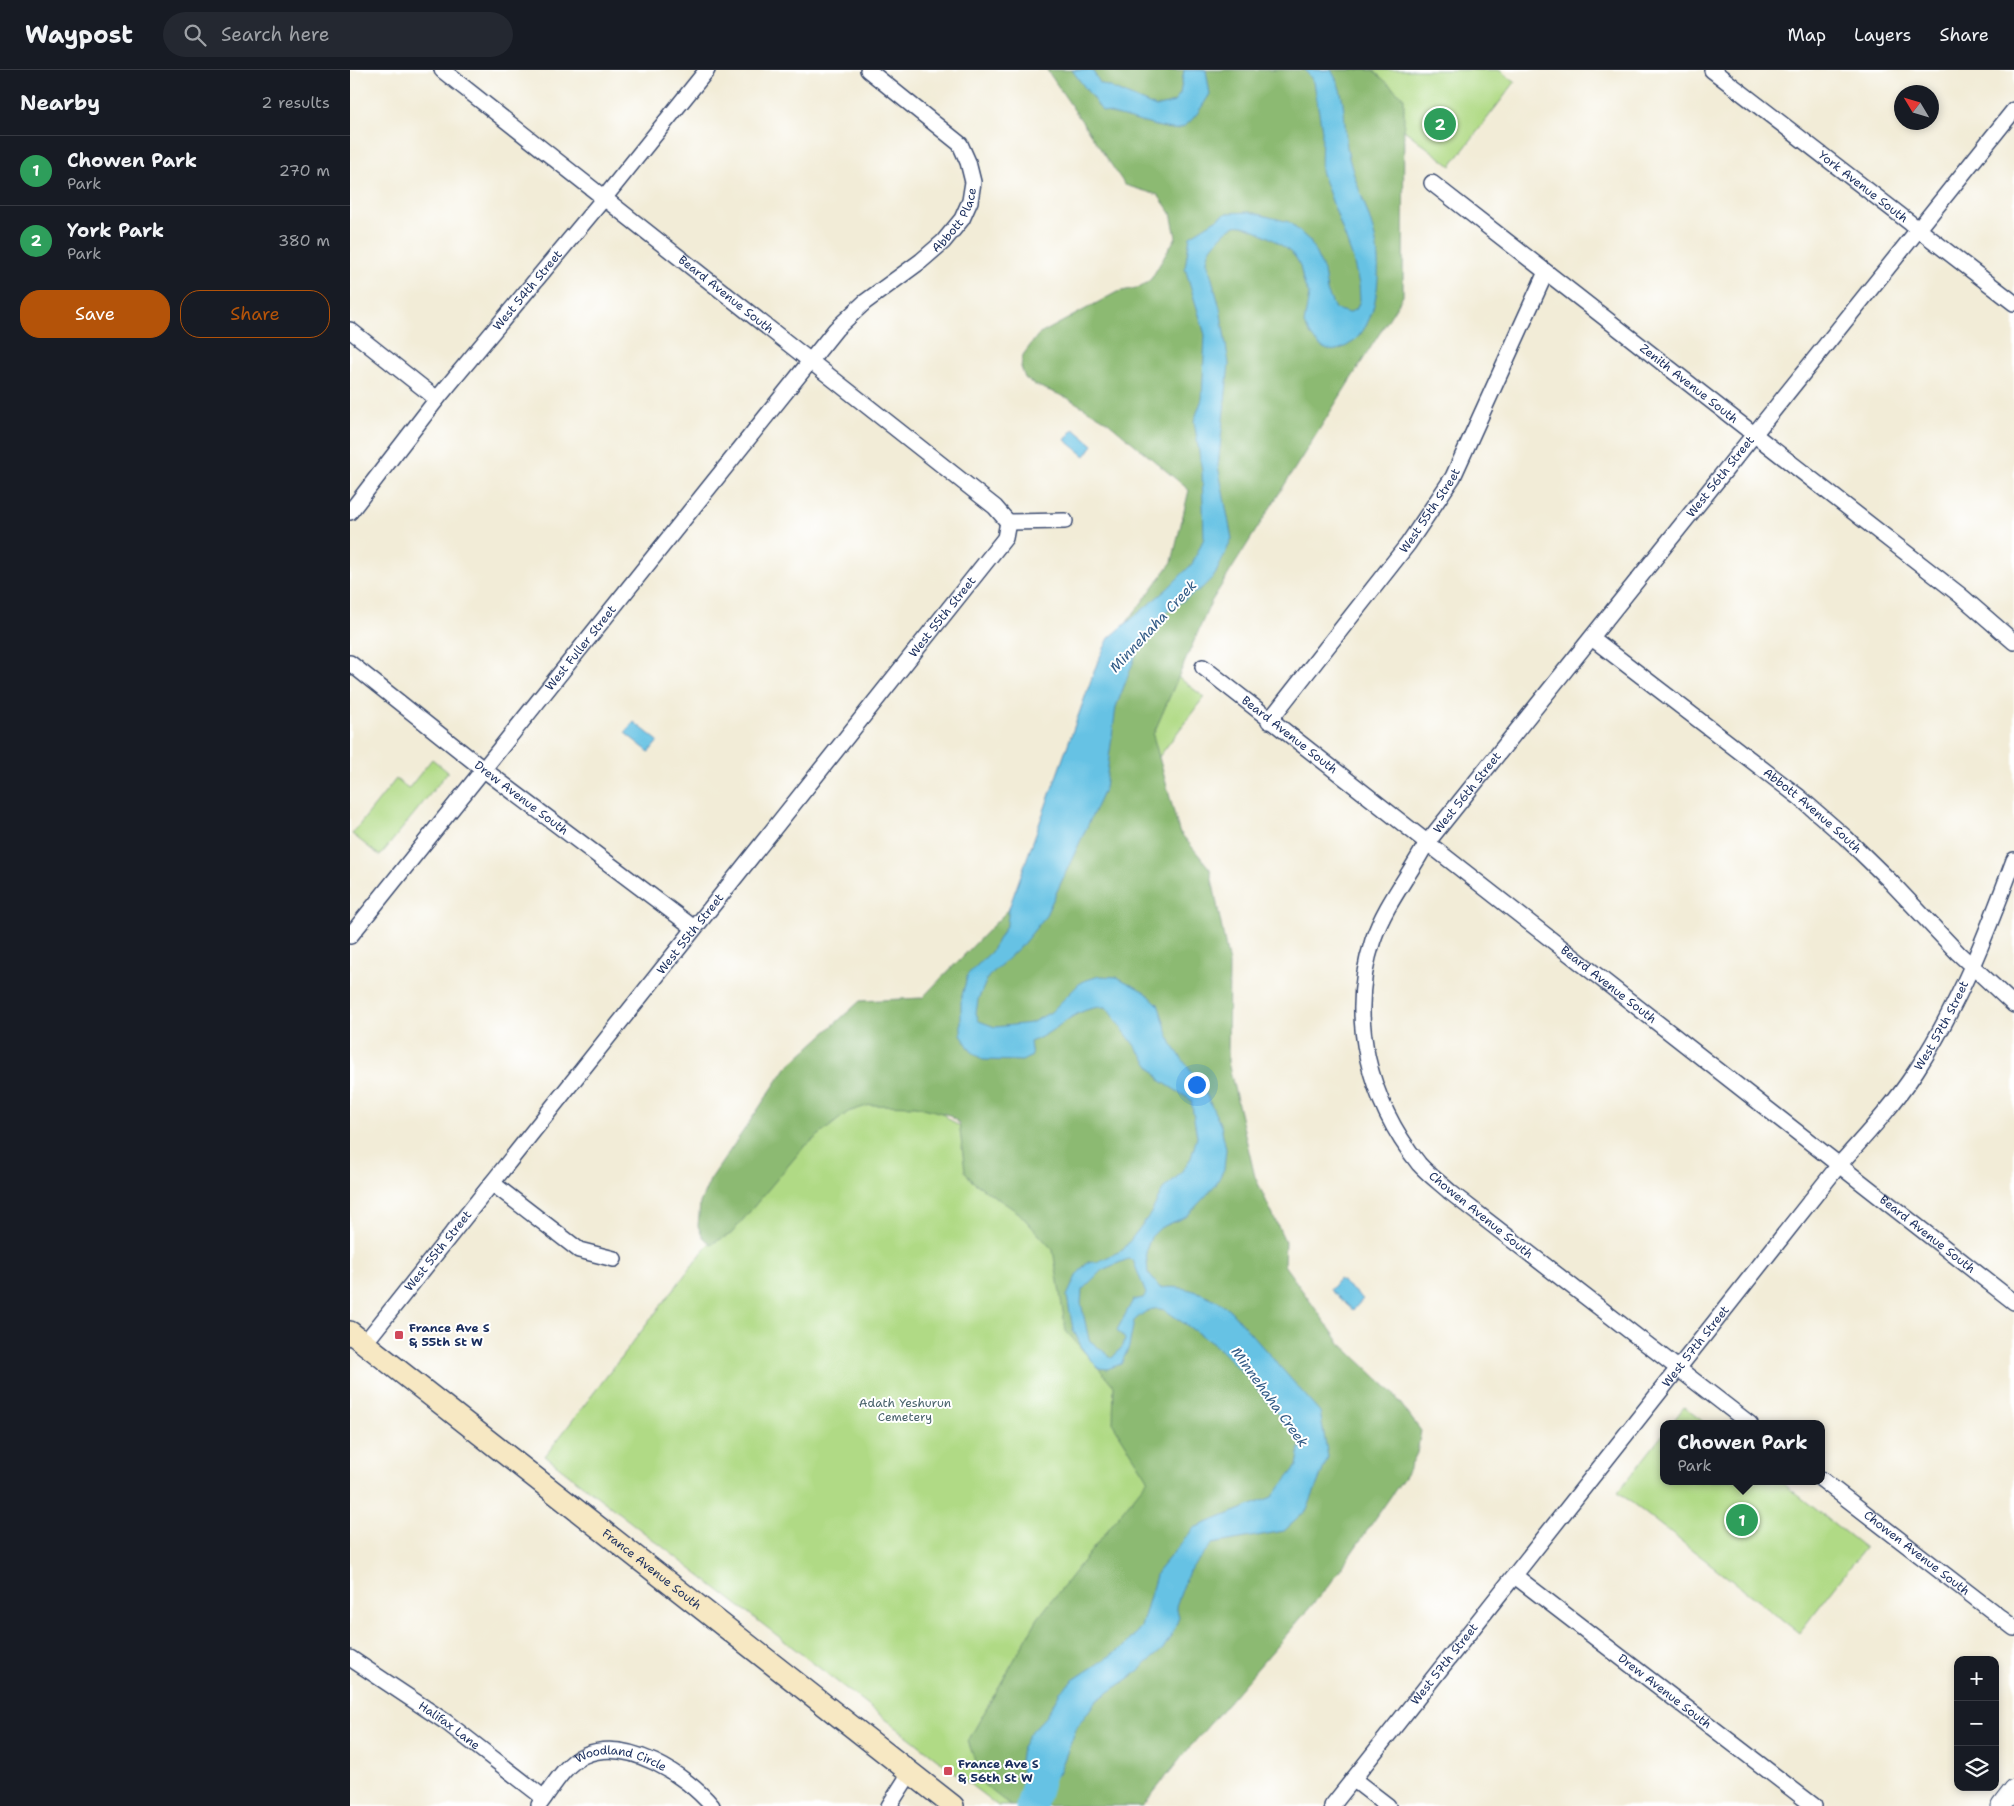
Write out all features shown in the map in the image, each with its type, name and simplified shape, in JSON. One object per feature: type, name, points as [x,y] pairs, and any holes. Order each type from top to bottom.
[{"type":"main road","name":"France Avenue South","points":[[357,1338],[953,1806]]},
{"type":"street","name":"Beard Avenue South","points":[[442,70],[811,360],[995,507],[1008,522]]},
{"type":"street","name":"West 54th Street","points":[[350,512],[437,399],[605,197],[707,70]]},
{"type":"street","name":"Abbott Place","points":[[811,360],[836,329],[865,302],[921,261],[943,242],[962,219],[970,202],[973,182],[968,162],[960,144],[868,70]]},
{"type":"street","name":"York Avenue South","points":[[1712,70],[2014,303]]},
{"type":"street","name":"West 56th Street","points":[[1426,844],[2014,110]]},
{"type":"street","name":"Zenith Avenue South","points":[[1432,183],[1960,595],[2014,642]]},
{"type":"street","name":"West 55th Street","points":[[1269,721],[1408,544],[1453,478],[1546,272]]},
{"type":"street","points":[[350,330],[437,399]]},
{"type":"street","name":"West Fuller Street","points":[[350,936],[811,360]]},
{"type":"street","points":[[1008,522],[1065,521]]},
{"type":"street","name":"West 55th Street","points":[[357,1338],[492,1183],[1005,538],[1008,522]]},
{"type":"street","name":"Abbott Avenue South","points":[[1592,638],[1805,803],[1883,874],[1973,967],[2014,1005]]},
{"type":"street","name":"Drew Avenue South","points":[[350,663],[484,769],[694,928]]},
{"type":"street","name":"Beard Avenue South","points":[[1203,667],[1426,844],[2014,1302]]},
{"type":"street","name":"Chowen Avenue South","points":[[1426,844],[1389,903],[1373,940],[1364,978],[1362,1018],[1366,1060],[1378,1097],[1396,1133],[1420,1166],[1450,1192],[1745,1420]]},
{"type":"street","name":"West 57th Street","points":[[1332,1806],[1839,1165],[1879,1120],[1916,1072],[1948,1019],[1973,967],[2014,860]]},
{"type":"street","points":[[492,1183],[579,1250],[614,1259]]},
{"type":"street","name":"Chowen Avenue South","points":[[1825,1482],[2014,1628]]},
{"type":"street","name":"Drew Avenue South","points":[[1515,1576],[1814,1806]]},
{"type":"street","name":"Halifax Lane","points":[[350,1658],[446,1722],[541,1802]]},
{"type":"street","name":"Woodland Circle","points":[[541,1802],[570,1765],[585,1755],[621,1750],[673,1772],[704,1797],[712,1806]]},
{"type":"street","points":[[889,1806],[910,1773]]},
{"type":"street","points":[[1353,1779],[1388,1806]]},
{"type":"street","points":[[2000,1806],[2014,1789]]},
{"type":"green space","points":[[1047,70],[1373,70],[1404,98],[1403,296],[1211,602],[1153,735],[1179,831],[1210,869],[1229,964],[1228,1062],[1255,1177],[1285,1241],[1284,1265],[1340,1343],[1392,1392],[1421,1431],[1417,1453],[1407,1473],[1330,1584],[1184,1754],[1143,1806],[1011,1806],[983,1784],[968,1741],[1038,1618],[1148,1479],[1113,1424],[1114,1386],[1066,1331],[1053,1250],[1019,1213],[972,1181],[965,1171],[959,1123],[949,1115],[916,1106],[870,1105],[848,1112],[803,1148],[731,1234],[711,1244],[703,1237],[698,1226],[700,1203],[710,1180],[786,1068],[860,1001],[922,998],[1009,909],[1098,661],[1172,562],[1189,490],[1108,422],[1068,398],[1035,385],[1025,378],[1021,367],[1023,355],[1038,335],[1117,292],[1141,287],[1151,279],[1176,237],[1171,213],[1158,195],[1125,185]]},
{"type":"green space","points":[[1326,70],[1499,70],[1515,82],[1451,166]]},
{"type":"green space","points":[[1139,647],[1204,697],[1077,866]]},
{"type":"green space","points":[[432,759],[448,772],[380,856],[352,834],[396,779],[408,789]]},
{"type":"green space","name":"Adath Yeshurun Cemetery","points":[[853,1057],[900,1081],[1112,1245],[1315,1413],[1011,1806],[998,1806],[545,1456]]},
{"type":"green space","points":[[1684,1407],[1701,1420],[1674,1420]]},
{"type":"green space","points":[[1660,1438],[1660,1485],[1785,1485],[1865,1548],[1799,1633],[1618,1492]]},
{"type":"water","points":[[1072,70],[1092,70],[1100,83],[1156,107],[1174,102],[1180,94],[1184,70],[1206,70],[1210,94],[1197,114],[1183,127],[1178,129],[1165,128],[1102,111]]},
{"type":"water","points":[[1305,70],[1331,70],[1337,80],[1343,102],[1349,158],[1370,221],[1378,256],[1377,287],[1370,318],[1353,342],[1340,349],[1328,350],[1323,348],[1310,334],[1304,324],[1309,294],[1306,290],[1300,266],[1292,253],[1258,231],[1241,226],[1235,226],[1228,230],[1210,250],[1207,261],[1220,308],[1229,364],[1218,466],[1232,539],[1215,575],[1202,588],[1165,613],[1139,647],[1116,707],[1105,788],[1045,917],[1023,944],[988,977],[978,1000],[976,1013],[979,1021],[995,1027],[1031,1023],[1051,1012],[1081,982],[1099,976],[1117,977],[1145,992],[1158,1004],[1171,1043],[1204,1090],[1221,1126],[1226,1149],[1224,1169],[1215,1186],[1187,1216],[1160,1228],[1151,1237],[1146,1250],[1148,1273],[1160,1288],[1188,1289],[1206,1295],[1230,1310],[1320,1412],[1328,1457],[1307,1510],[1284,1531],[1212,1544],[1189,1571],[1176,1606],[1179,1617],[1174,1631],[1163,1649],[1131,1677],[1096,1701],[1077,1727],[1059,1773],[1041,1789],[1027,1791],[1020,1761],[1022,1747],[1029,1734],[1046,1716],[1060,1692],[1073,1680],[1125,1646],[1141,1627],[1157,1572],[1194,1528],[1272,1497],[1297,1466],[1301,1442],[1246,1376],[1216,1346],[1165,1310],[1156,1309],[1148,1311],[1134,1321],[1129,1347],[1121,1364],[1107,1369],[1098,1368],[1083,1350],[1073,1329],[1067,1296],[1076,1276],[1087,1262],[1097,1262],[1123,1250],[1151,1213],[1163,1189],[1179,1175],[1191,1158],[1197,1137],[1191,1100],[1161,1081],[1106,1007],[1095,1008],[1075,1015],[1040,1038],[1030,1042],[1032,1056],[1022,1061],[983,1060],[971,1051],[961,1035],[961,999],[968,974],[991,952],[1007,924],[1009,908],[1098,661],[1109,638],[1167,589],[1192,564],[1204,538],[1202,471],[1194,421],[1202,399],[1205,335],[1185,268],[1190,236],[1227,213],[1250,212],[1289,222],[1310,241],[1324,271],[1327,291],[1335,309],[1349,313],[1357,308],[1360,300],[1359,284],[1352,256],[1321,171],[1322,131],[1314,82]],"holes":[[[1128,1259],[1133,1260],[1146,1294],[1143,1298],[1133,1300],[1117,1330],[1125,1339],[1123,1346],[1112,1358],[1089,1340],[1081,1303],[1082,1290],[1102,1270]]]},
{"type":"water","points":[[1074,429],[1093,445],[1085,456],[1065,440]]},
{"type":"water","points":[[634,722],[658,741],[649,752],[625,733]]},
{"type":"water","points":[[1339,1279],[1363,1299],[1353,1310],[1330,1290]]},
{"type":"waterway","name":"Minnehaha Creek","points":[[1031,1806],[1047,1750]]},
{"type":"place","name":"York Park","points":[[1440,124]]},
{"type":"place","name":"France Ave S & 55th St W","points":[[399,1335]]},
{"type":"place","name":"Chowen Park","points":[[1742,1520]]},
{"type":"place","name":"France Ave S & 56th St W","points":[[948,1771]]}]
